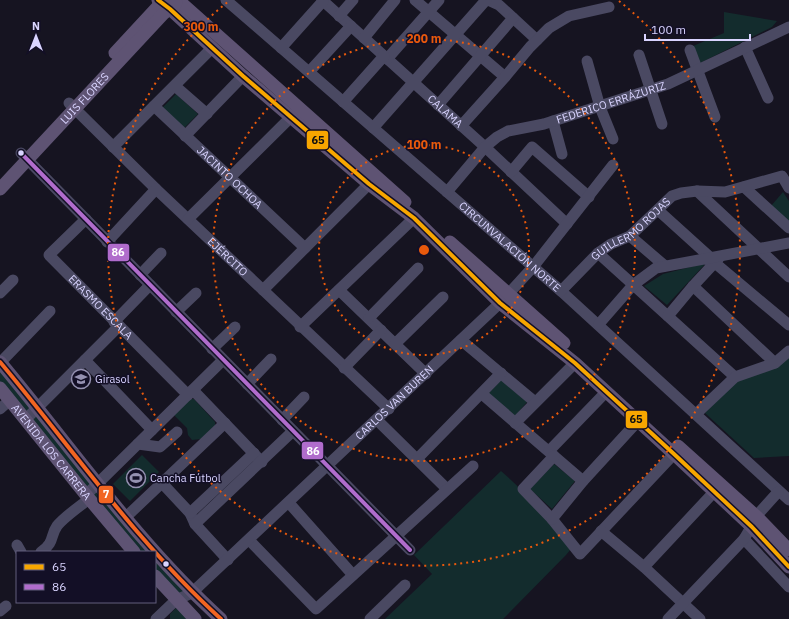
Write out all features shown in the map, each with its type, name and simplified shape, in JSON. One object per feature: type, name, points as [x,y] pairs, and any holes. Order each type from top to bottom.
[{"type":"main road","points":[[170,2],[212,48],[243,76],[369,184],[414,218],[754,522],[789,567]]},
{"type":"main road","points":[[170,2],[504,298],[714,492],[789,550]]},
{"type":"main road","name":"LUIS FLORES","points":[[0,175],[24,156],[170,2]]},
{"type":"main road","name":"LUIS FLORES","points":[[0,189],[24,156]]},
{"type":"main road","name":"AVENIDA LOS CARRERA","points":[[0,362],[98,483],[156,551]]},
{"type":"main road","name":"AVENIDA LOS CARRERA","points":[[0,388],[87,497],[133,551]]},
{"type":"main road","name":"AVENIDA LOS CARRERA","points":[[156,552],[192,593],[221,619]]},
{"type":"main road","points":[[156,577],[195,619]]},
{"type":"street","name":"CIRCUNVALACIÓN NORTE","points":[[226,0],[599,324],[778,492],[789,500]]},
{"type":"street","points":[[281,48],[322,0]]},
{"type":"street","name":"CALAMA","points":[[322,0],[485,147],[567,224]]},
{"type":"street","points":[[339,16],[353,0]]},
{"type":"street","points":[[364,38],[396,0]]},
{"type":"street","points":[[415,0],[455,36],[506,77]]},
{"type":"street","points":[[343,102],[439,0]]},
{"type":"street","points":[[373,128],[487,0],[501,2],[513,18],[537,40]]},
{"type":"street","points":[[461,126],[549,28],[569,16],[609,7]]},
{"type":"street","points":[[438,105],[481,57],[513,18]]},
{"type":"street","points":[[309,72],[351,26]]},
{"type":"street","name":"FEDERICO ERRÁZURIZ","points":[[447,192],[485,147],[496,137],[508,131],[553,121],[651,90],[698,70],[789,27]]},
{"type":"street","points":[[745,47],[768,98]]},
{"type":"street","points":[[113,147],[212,48]]},
{"type":"street","points":[[690,50],[715,117]]},
{"type":"street","points":[[639,54],[662,124]]},
{"type":"street","points":[[587,61],[600,107],[613,139]]},
{"type":"street","points":[[186,136],[243,76]]},
{"type":"street","points":[[175,86],[206,114]]},
{"type":"street","name":"EJÉRCITO","points":[[72,106],[300,327],[389,409]]},
{"type":"street","name":"JACINTO OCHOA","points":[[154,106],[305,248]]},
{"type":"street","points":[[188,219],[291,117]]},
{"type":"street","points":[[553,121],[562,154]]},
{"type":"street","points":[[511,172],[532,147],[589,197]]},
{"type":"street","points":[[24,156],[410,550]]},
{"type":"street","name":"CARLOS VAN BUREN","points":[[159,618],[176,600],[192,593],[228,560],[426,374],[504,298],[533,267],[613,165]]},
{"type":"street","name":"GUILLERMO ROJAS","points":[[561,291],[598,253],[611,244],[630,236],[659,211],[672,196],[697,191],[725,192],[782,176],[789,188]]},
{"type":"street","points":[[263,290],[369,184]]},
{"type":"street","points":[[744,187],[789,228]]},
{"type":"street","points":[[107,242],[156,189]]},
{"type":"street","points":[[697,191],[789,277]]},
{"type":"street","points":[[659,211],[789,325]]},
{"type":"street","points":[[300,327],[414,218]]},
{"type":"street","name":"ERASMO ESCALA","points":[[86,219],[49,255],[116,324],[225,423],[262,462]]},
{"type":"street","points":[[630,236],[665,266]]},
{"type":"street","points":[[599,324],[633,284],[656,268],[714,259],[789,243]]},
{"type":"street","points":[[140,275],[160,253]]},
{"type":"street","points":[[598,253],[735,377]]},
{"type":"street","points":[[668,316],[714,259]]},
{"type":"street","points":[[369,318],[418,268]]},
{"type":"street","points":[[1,292],[13,280]]},
{"type":"street","points":[[25,420],[85,360],[150,285]]},
{"type":"street","points":[[693,286],[775,363]]},
{"type":"street","points":[[339,290],[426,374]]},
{"type":"street","points":[[176,312],[196,293]]},
{"type":"street","points":[[395,344],[443,297]]},
{"type":"street","points":[[0,362],[50,311]]},
{"type":"street","points":[[212,349],[235,327]]},
{"type":"street","points":[[344,368],[381,330]]},
{"type":"street","points":[[461,340],[535,402]]},
{"type":"street","points":[[696,414],[735,377],[775,363],[789,351]]},
{"type":"street","points":[[247,384],[271,359]]},
{"type":"street","points":[[85,360],[152,430]]},
{"type":"street","points":[[42,551],[53,540],[57,526],[87,497],[98,483],[223,360]]},
{"type":"street","points":[[515,423],[575,363]]},
{"type":"street","points":[[417,459],[501,373]]},
{"type":"street","points":[[606,392],[551,454],[523,489],[552,519],[580,554],[674,454]]},
{"type":"street","points":[[482,394],[583,481]]},
{"type":"street","points":[[282,420],[304,397]]},
{"type":"street","points":[[0,409],[10,400]]},
{"type":"street","points":[[377,420],[447,489]]},
{"type":"street","points":[[552,519],[583,481],[638,421]]},
{"type":"street","points":[[126,517],[225,423]]},
{"type":"street","points":[[196,524],[262,462],[292,431]]},
{"type":"street","points":[[138,444],[160,447],[177,432]]},
{"type":"street","points":[[190,513],[254,453]]},
{"type":"street","points":[[249,540],[316,609],[472,466]]},
{"type":"street","points":[[162,483],[190,513],[196,524],[228,560]]},
{"type":"street","points":[[644,567],[714,492]]},
{"type":"street","points":[[668,619],[744,539],[754,522],[778,492]]},
{"type":"street","points":[[289,503],[353,575]]},
{"type":"street","points":[[600,531],[644,567],[700,619]]},
{"type":"street","points":[[744,539],[789,587]]},
{"type":"street","points":[[370,619],[405,585]]},
{"type":"green space","points":[[724,12],[777,21],[772,27],[700,63],[693,46],[724,33]]},
{"type":"green space","points":[[176,94],[198,114],[183,129],[161,109]]},
{"type":"green space","points":[[783,192],[789,201],[789,221],[771,206]]},
{"type":"green space","points":[[706,263],[667,305],[644,286],[663,274]]},
{"type":"green space","points":[[789,357],[789,456],[754,458],[705,413],[736,382]]},
{"type":"green space","points":[[0,365],[153,551],[136,551],[0,384]]},
{"type":"green space","points":[[501,380],[527,402],[515,416],[488,394]]},
{"type":"green space","points":[[190,399],[194,399],[215,422],[215,426],[201,439],[192,440],[188,435],[187,428],[174,415]]},
{"type":"green space","name":"Cancha Fútbol","points":[[142,455],[159,472],[130,501],[113,484]]},
{"type":"green space","points":[[554,464],[575,481],[552,509],[530,489]]},
{"type":"green space","points":[[501,471],[529,498],[571,549],[503,619],[385,619],[432,574],[414,555]]},
{"type":"green space","points":[[156,554],[188,591],[176,597],[156,574]]},
{"type":"green space","points":[[176,608],[190,619],[170,619],[170,614]]},
{"type":"transit line","name":"65","points":[[158,0],[170,9],[243,76],[369,184],[414,218],[500,303],[575,363],[674,454],[752,527],[789,567]]},
{"type":"transit line","name":"86","points":[[21,153],[410,550]]},
{"type":"transit line","name":"7","points":[[0,362],[106,494],[154,551]]},
{"type":"transit line","name":"7","points":[[156,553],[190,590],[221,619]]},
{"type":"place","name":"Girasol","points":[[81,379]]},
{"type":"place","name":"Cancha Fútbol","points":[[136,478]]}]
